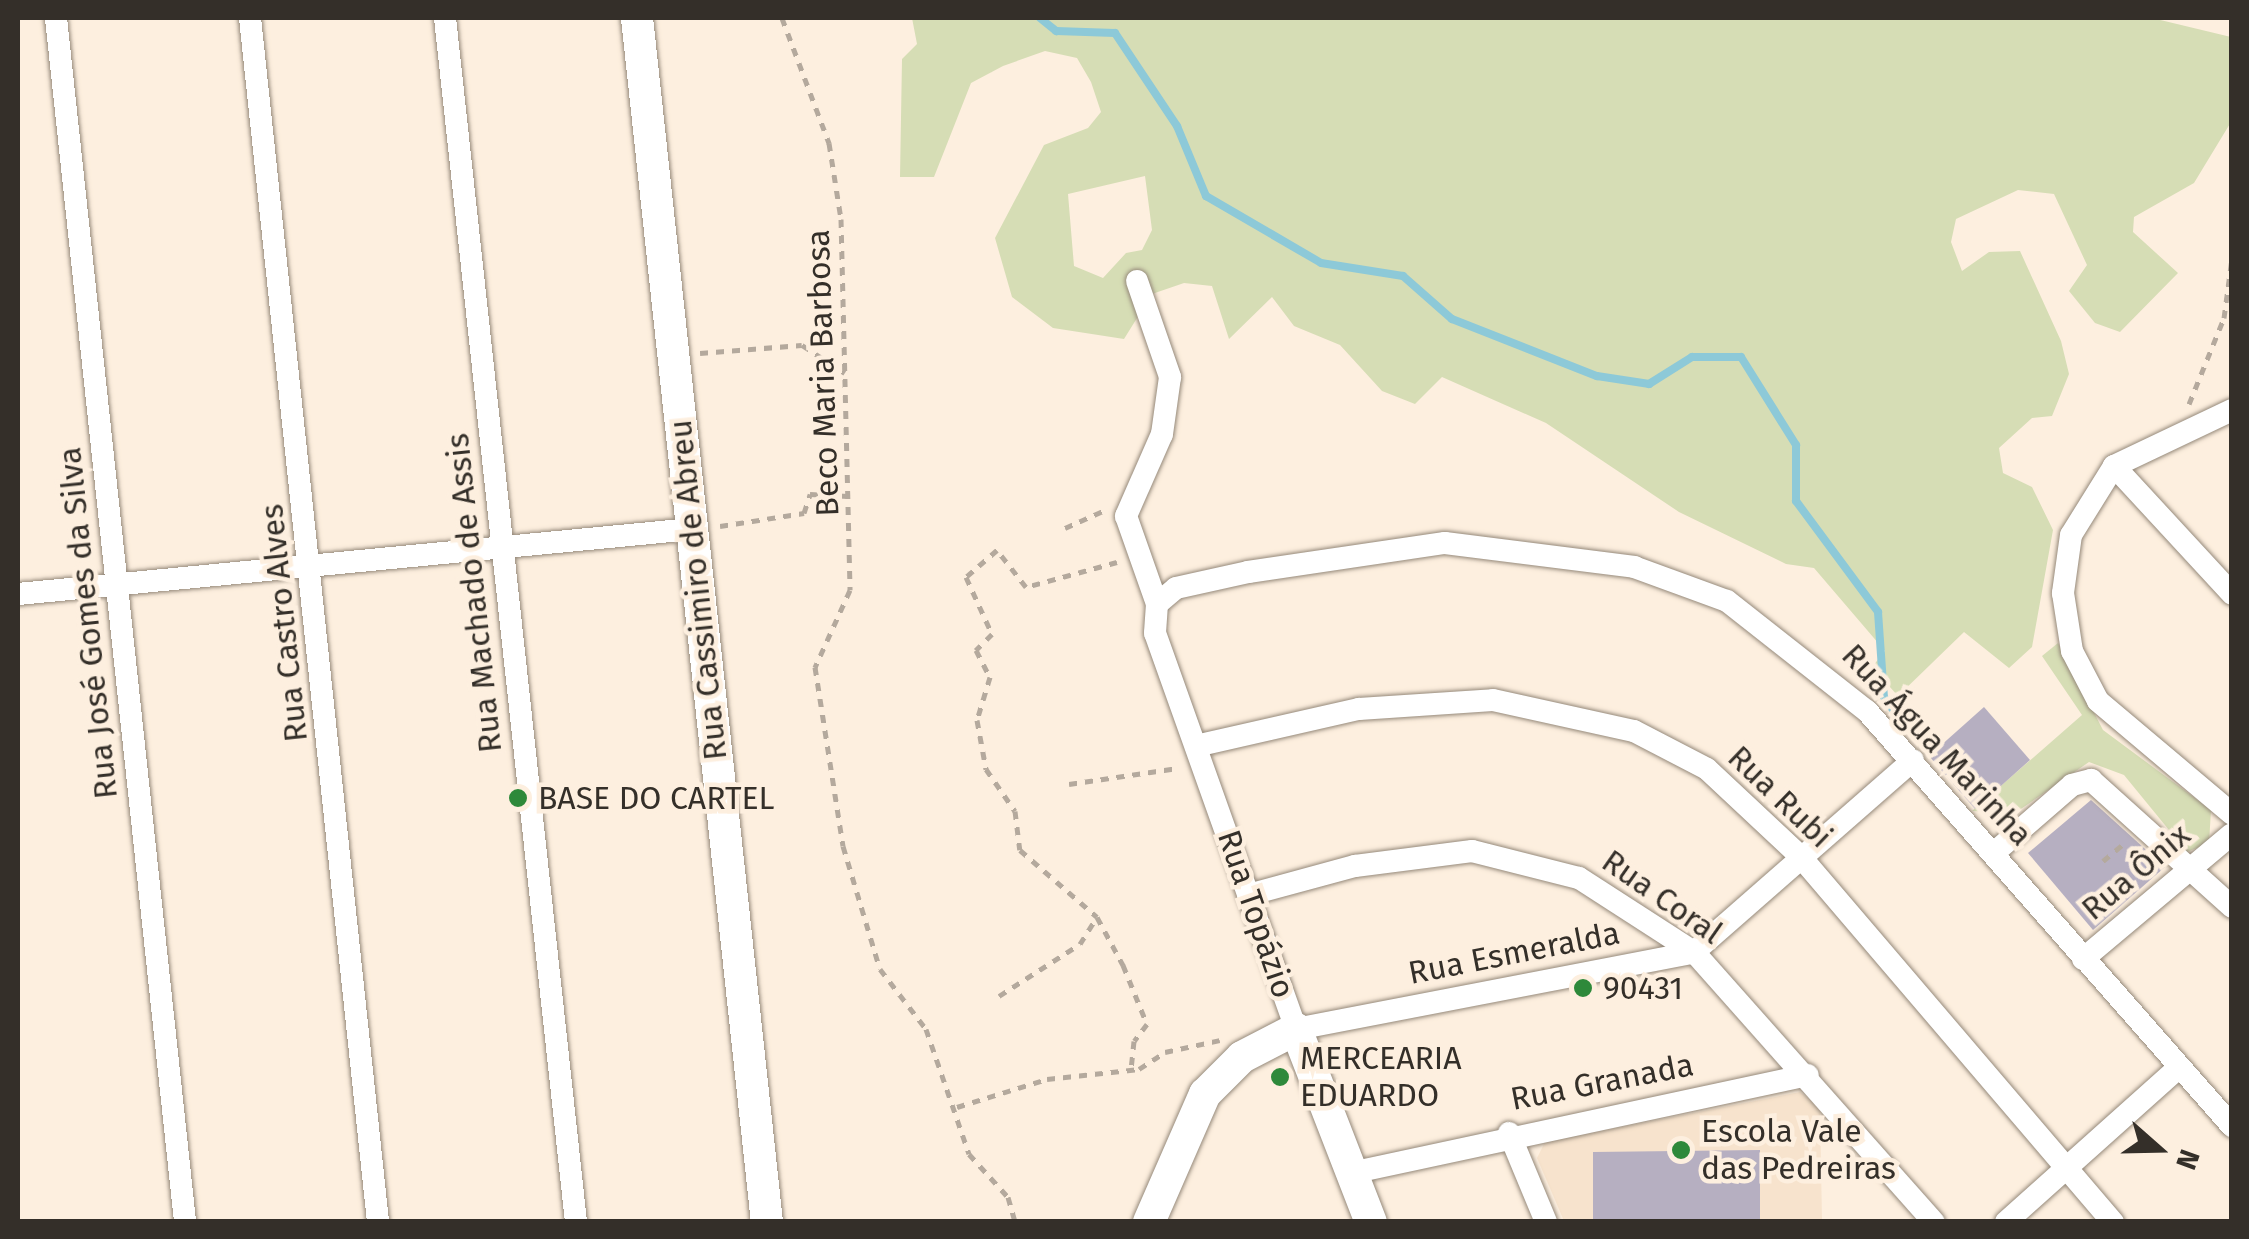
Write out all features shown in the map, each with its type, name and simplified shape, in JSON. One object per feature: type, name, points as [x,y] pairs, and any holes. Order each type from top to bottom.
[{"type":"street","name":"Rua José Gomes da Silva","points":[[56,18],[185,1222]]},
{"type":"street","name":"Rua Castro Alves","points":[[250,18],[312,571],[378,1222]]},
{"type":"street","name":"Rua Machado de Assis","points":[[444,18],[504,550],[541,962],[576,1222]]},
{"type":"street","name":"Rua Cassimiro de Abreu","points":[[636,18],[767,1222]]},
{"type":"street","points":[[1126,516],[1162,434],[1170,377],[1137,281]]},
{"type":"street","points":[[2232,410],[2182,426],[2114,466],[2088,498],[2063,564],[2072,651],[2116,722],[2232,814]]},
{"type":"street","points":[[2114,466],[2232,594]]},
{"type":"street","name":"Rua Topázio","points":[[1126,516],[1134,557],[1157,604],[1154,632],[1202,752],[1296,1029],[1371,1222]]},
{"type":"street","points":[[18,594],[312,571],[385,551],[504,550],[692,529]]},
{"type":"street","name":"Rua Água Marinha","points":[[1157,604],[1176,588],[1265,568],[1445,542],[1634,566],[1728,601],[1807,655],[1912,760],[2232,1126]]},
{"type":"street","name":"Rua Rubi","points":[[1202,752],[1432,700],[1557,710],[1634,731],[1706,769],[1800,856],[2114,1222]]},
{"type":"street","points":[[1694,952],[1912,760]]},
{"type":"street","points":[[1996,852],[2087,780],[2193,866],[2232,908]]},
{"type":"street","name":"Rua Ônix","points":[[2084,959],[2232,834]]},
{"type":"street","name":"Rua Coral","points":[[1248,895],[1355,866],[1472,851],[1579,878],[1694,952],[1808,1075],[1934,1222]]},
{"type":"street","name":"Rua Esmeralda","points":[[1296,1029],[1694,952]]},
{"type":"street","points":[[1149,1222],[1205,1094],[1242,1057],[1296,1029]]},
{"type":"street","points":[[2006,1222],[2178,1068]]},
{"type":"street","name":"Rua Granada","points":[[1352,1173],[1510,1133],[1808,1075]]},
{"type":"street","points":[[1510,1133],[1546,1222]]},
{"type":"path","name":"Beco Maria Barbosa","points":[[782,18],[829,143],[842,219],[850,590],[815,668],[828,728],[843,846],[880,969],[926,1029],[957,1106],[969,1154],[1008,1198],[1016,1222]]},
{"type":"path","points":[[2182,426],[2224,318],[2232,258]]},
{"type":"path","points":[[672,356],[802,345],[845,373]]},
{"type":"path","points":[[692,529],[804,513],[810,494],[850,496]]},
{"type":"path","points":[[1065,528],[1110,508],[1126,516]]},
{"type":"path","points":[[1131,1071],[1134,1041],[1147,1024],[1097,916],[1020,850],[1015,811],[986,769],[976,720],[990,677],[976,650],[992,634],[966,577],[997,550],[1026,587],[1134,557]]},
{"type":"path","points":[[1069,784],[1123,782],[1202,752]]},
{"type":"path","points":[[999,996],[1080,944],[1097,916]]},
{"type":"path","points":[[957,1106],[1047,1079],[1131,1071],[1214,1035],[1242,1057]]},
{"type":"shaded area","name":"Escola Vale das Pedreiras","points":[[1800,1092],[1820,1108],[1822,1221],[1564,1221],[1537,1158],[1545,1142]]},
{"type":"green space","points":[[912,18],[2152,18],[2231,37],[2231,122],[2194,183],[2134,217],[2133,232],[2178,273],[2120,332],[2095,323],[2069,291],[2087,265],[2054,194],[2018,190],[1956,219],[1951,242],[1962,271],[1989,252],[2020,251],[2061,341],[2069,374],[2052,416],[2032,418],[1999,448],[2003,473],[2032,487],[2053,530],[2032,647],[2009,668],[1964,632],[1898,696],[1872,667],[1885,651],[1814,568],[1786,564],[1679,512],[1546,423],[1442,377],[1415,404],[1382,391],[1340,345],[1294,326],[1272,297],[1229,339],[1212,286],[1184,283],[1152,294],[1124,339],[1053,328],[1012,297],[995,238],[1044,145],[1088,128],[1101,112],[1091,82],[1077,58],[1045,51],[1003,66],[971,83],[934,177],[900,177],[902,59],[917,44]],"holes":[[[1145,176],[1152,230],[1142,250],[1126,253],[1103,278],[1074,266],[1068,194]]]},
{"type":"green space","points":[[2058,643],[2103,730],[2211,810],[2209,843],[2187,852],[2124,775],[2089,762],[2015,813],[1972,811],[2082,715],[2042,656]]},
{"type":"building","points":[[1984,707],[2030,760],[1975,809],[1929,756]]},
{"type":"building","points":[[2091,800],[2165,867],[2093,930],[2028,853]]},
{"type":"building","points":[[1760,1150],[1760,1222],[1593,1222],[1593,1152]]},
{"type":"waterway","points":[[1040,18],[1056,31],[1115,33],[1177,126],[1206,196],[1321,263],[1403,276],[1452,319],[1597,376],[1649,384],[1692,357],[1741,357],[1796,445],[1796,501],[1878,612],[1884,697],[1901,721]]},
{"type":"place","name":"BASE DO CARTEL","points":[[518,798]]},
{"type":"place","name":"90431","points":[[1583,988]]},
{"type":"place","name":"MERCEARIA EDUARDO","points":[[1280,1077]]},
{"type":"place","name":"Escola Vale das Pedreiras","points":[[1681,1150]]}]
